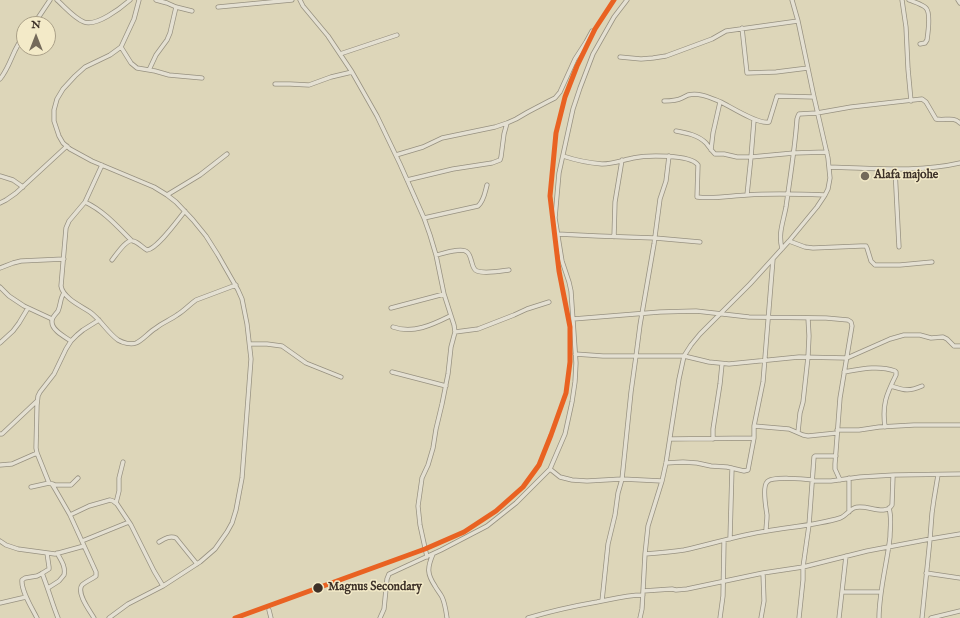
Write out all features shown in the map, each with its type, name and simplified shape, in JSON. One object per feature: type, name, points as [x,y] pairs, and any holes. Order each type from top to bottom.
[{"type":"street","points":[[39,16],[50,0]]},
{"type":"street","points":[[57,0],[74,16],[84,22],[90,23],[115,12],[130,0]]},
{"type":"street","points":[[109,618],[128,604],[163,586],[209,556],[221,542],[232,523],[242,478],[251,359],[250,344],[242,300],[236,285],[206,236],[167,194],[141,181],[102,165],[63,143],[54,121],[54,110],[57,99],[66,85],[92,63],[110,55],[121,47],[134,19],[139,0]]},
{"type":"street","points":[[156,0],[192,11]]},
{"type":"street","points":[[218,7],[292,0]]},
{"type":"street","points":[[300,0],[303,6],[328,36],[352,72],[377,116],[396,155],[430,235],[455,332],[451,347],[446,386],[433,448],[422,478],[418,506],[420,525],[427,557]]},
{"type":"street","points":[[380,618],[384,609],[387,579],[389,574],[427,557],[486,526],[516,503],[550,469],[565,434],[575,382],[575,354],[571,291],[562,261],[555,218],[560,173],[569,127],[580,88],[593,54],[614,17],[627,0]]},
{"type":"street","points":[[640,618],[648,526],[666,463],[684,356],[700,334],[782,250],[817,207],[828,189],[830,167],[792,0]]},
{"type":"street","points":[[902,0],[906,28],[911,101]]},
{"type":"street","points":[[909,0],[927,8],[928,11],[927,40],[920,44]]},
{"type":"street","points":[[149,70],[156,55],[167,40],[176,7]]},
{"type":"street","points":[[620,57],[641,59],[666,56],[679,52],[726,31],[798,21]]},
{"type":"street","points":[[742,28],[747,73],[776,72],[808,68]]},
{"type":"street","points":[[396,155],[423,147],[442,138],[507,123],[549,101],[562,89],[575,59],[592,31]]},
{"type":"street","points":[[340,54],[397,35]]},
{"type":"street","points":[[121,47],[133,66],[175,76],[202,78]]},
{"type":"street","points":[[0,78],[8,67],[16,48]]},
{"type":"street","points":[[274,84],[309,85],[331,77],[352,72]]},
{"type":"street","points":[[664,101],[676,100],[688,95],[699,94],[720,102],[754,120],[767,123],[769,122],[777,96],[814,98]]},
{"type":"street","points":[[782,250],[780,236],[799,114],[817,113],[858,106],[920,99],[926,102],[936,119],[954,119],[960,123]]},
{"type":"street","points":[[711,150],[713,132],[720,102]]},
{"type":"street","points":[[746,195],[754,120]]},
{"type":"street","points":[[407,180],[500,160],[507,123]]},
{"type":"street","points":[[676,131],[697,137],[706,143],[715,154],[724,154],[736,157],[827,152]]},
{"type":"street","points":[[0,203],[23,187],[67,146]]},
{"type":"street","points":[[167,194],[200,176],[227,154]]},
{"type":"street","points":[[563,156],[602,164],[640,157],[669,156],[688,159],[697,163],[698,165],[696,197],[718,198],[746,195],[787,194],[825,195]]},
{"type":"street","points":[[602,601],[608,544],[622,480],[630,392],[660,199],[666,181],[669,156]]},
{"type":"street","points":[[614,237],[615,202],[622,160]]},
{"type":"street","points":[[830,167],[895,169],[924,168],[960,163]]},
{"type":"street","points":[[102,165],[85,202],[67,225],[62,286],[64,293],[79,306],[100,320],[104,326],[119,340],[128,343],[137,342],[156,327],[178,314],[196,300],[236,285]]},
{"type":"street","points":[[895,169],[899,247]]},
{"type":"street","points":[[0,176],[13,180],[23,187]]},
{"type":"street","points":[[424,218],[478,206],[484,198],[487,185]]},
{"type":"street","points":[[85,202],[102,211],[131,240],[147,250],[151,249],[185,212]]},
{"type":"street","points":[[557,234],[655,238],[700,242]]},
{"type":"street","points":[[112,260],[124,245],[131,240]]},
{"type":"street","points":[[789,241],[805,247],[813,248],[866,246],[871,261],[875,264],[932,262]]},
{"type":"street","points":[[436,255],[464,250],[469,254],[474,268],[478,271],[509,270]]},
{"type":"street","points":[[0,268],[21,261],[64,259]]},
{"type":"street","points":[[666,463],[683,462],[732,468],[744,472],[748,470],[754,438],[754,426],[763,382],[773,259]]},
{"type":"street","points":[[0,287],[9,296],[28,308],[52,319]]},
{"type":"street","points":[[64,293],[61,298],[58,312],[52,319],[52,324],[58,332],[71,341]]},
{"type":"street","points":[[391,308],[444,294]]},
{"type":"street","points":[[455,332],[478,329],[527,309],[549,302]]},
{"type":"street","points":[[0,343],[14,331],[28,308]]},
{"type":"street","points":[[573,319],[642,313],[696,311],[749,317],[848,320],[851,322],[852,326],[840,398],[835,469],[840,480]]},
{"type":"street","points":[[393,327],[401,330],[408,330],[424,327],[450,316]]},
{"type":"street","points":[[798,432],[808,357],[808,318]]},
{"type":"street","points":[[94,618],[82,598],[81,587],[97,575],[70,515],[51,483],[36,448],[37,401],[40,392],[54,374],[71,341],[83,330],[100,320]]},
{"type":"street","points":[[575,354],[684,356],[722,364],[808,357],[847,358],[890,339],[904,335],[920,335],[931,338],[943,337],[947,338],[954,346],[960,346]]},
{"type":"street","points":[[250,344],[282,346],[306,363],[341,376]]},
{"type":"street","points":[[713,439],[722,364]]},
{"type":"street","points":[[844,372],[870,368],[893,370],[896,372],[884,409],[885,427]]},
{"type":"street","points":[[392,372],[446,386]]},
{"type":"street","points":[[891,386],[907,390],[922,386]]},
{"type":"street","points":[[0,434],[2,434],[37,401]]},
{"type":"street","points":[[754,426],[784,428],[808,436],[885,427],[914,425],[960,425]]},
{"type":"street","points":[[670,439],[754,438]]},
{"type":"street","points":[[0,465],[12,464],[37,453]]},
{"type":"street","points":[[799,618],[803,567],[809,525],[814,456],[836,456]]},
{"type":"street","points":[[116,503],[119,491],[119,478],[124,462]]},
{"type":"street","points":[[730,539],[732,468]]},
{"type":"street","points":[[550,469],[560,477],[572,480],[662,481]]},
{"type":"street","points":[[766,531],[767,514],[764,498],[766,484],[767,481],[770,480],[798,478],[813,480],[840,480],[894,475],[960,474]]},
{"type":"street","points":[[879,618],[881,592],[891,522],[890,508],[892,505],[894,475]]},
{"type":"street","points":[[922,618],[934,499],[938,475]]},
{"type":"street","points":[[31,488],[51,483],[55,485],[71,485],[78,478]]},
{"type":"street","points":[[849,478],[849,512]]},
{"type":"street","points":[[70,515],[89,506],[110,500],[116,503],[129,522],[163,586]]},
{"type":"street","points":[[645,554],[683,550],[766,531],[838,519],[857,507],[878,510],[887,510],[890,508]]},
{"type":"street","points":[[82,541],[129,522]]},
{"type":"street","points":[[528,618],[576,605],[621,596],[672,589],[687,589],[764,573],[803,567],[930,538],[960,534]]},
{"type":"street","points":[[159,542],[173,536],[197,564]]},
{"type":"street","points":[[720,618],[724,540]]},
{"type":"street","points":[[0,541],[6,545],[18,549],[55,554],[84,546]]},
{"type":"street","points":[[37,618],[26,597],[21,583],[25,578],[37,576],[49,568],[47,553]]},
{"type":"street","points":[[48,588],[59,581],[64,575],[64,567],[57,553]]},
{"type":"street","points":[[433,554],[428,569],[435,586],[442,596],[447,618]]},
{"type":"street","points":[[839,618],[846,556]]},
{"type":"street","points":[[926,572],[960,578]]},
{"type":"street","points":[[42,573],[58,618]]},
{"type":"street","points":[[761,618],[764,606],[764,573]]},
{"type":"street","points":[[842,592],[881,592]]},
{"type":"street","points":[[0,603],[26,597]]},
{"type":"street","points":[[269,610],[271,618]]},
{"type":"street","points":[[931,618],[960,611]]},
{"type":"transit line","points":[[235,618],[425,549],[464,532],[496,511],[523,487],[539,465],[566,393],[570,362],[570,327],[559,271],[550,196],[556,133],[565,97],[577,66],[595,29],[614,0]]},
{"type":"place","name":"Alafa majohe","points":[[865,176]]},
{"type":"place","name":"Magnus Secondary","points":[[318,588]]}]
